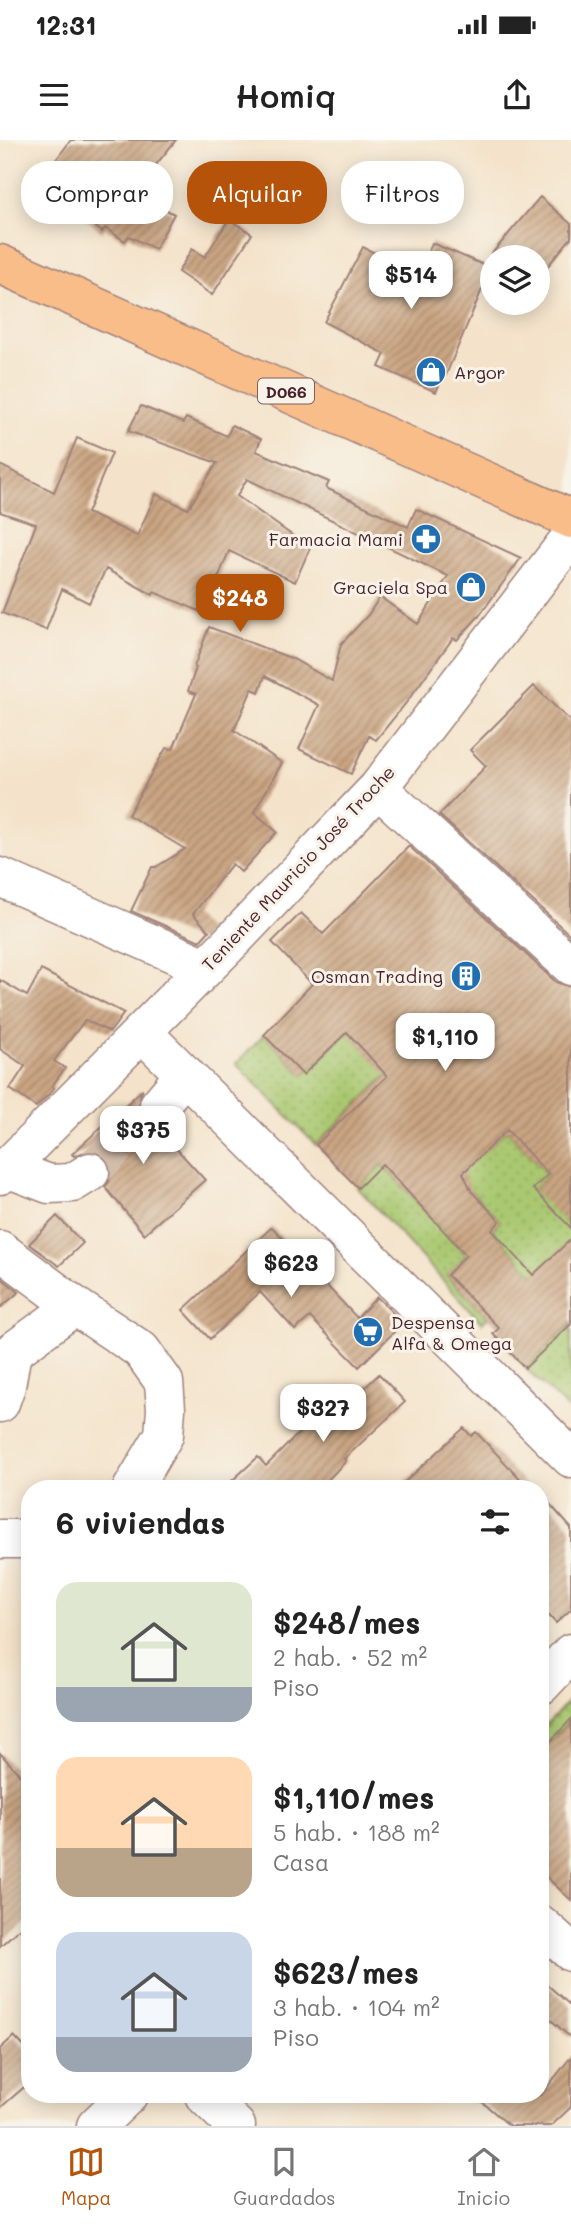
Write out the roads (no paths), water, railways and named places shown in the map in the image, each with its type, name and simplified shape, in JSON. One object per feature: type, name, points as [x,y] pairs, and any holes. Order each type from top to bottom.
[{"type":"main road","name":"D066","points":[[0,264],[571,519]]},
{"type":"street","name":"Teniente Mauricio José Troche","points":[[3,1172],[378,788],[571,537]]},
{"type":"street","points":[[378,788],[571,966]]},
{"type":"street","points":[[0,877],[205,967]]},
{"type":"street","points":[[142,1032],[571,1458]]},
{"type":"street","points":[[159,1105],[186,1074]]},
{"type":"street","points":[[3,1172],[49,1184],[72,1183],[90,1172]]},
{"type":"street","points":[[0,1250],[75,1306],[141,1350],[164,1382],[164,1435],[137,1480]]},
{"type":"street","points":[[0,1403],[6,1387],[6,1357],[75,1306]]},
{"type":"street","points":[[0,1539],[21,1539]]},
{"type":"street","points":[[549,1676],[571,1653]]},
{"type":"street","points":[[549,1932],[571,1952]]},
{"type":"street","points":[[96,2126],[120,2103]]},
{"type":"street","points":[[212,2103],[236,2126]]},
{"type":"tunnel","points":[[90,1172],[159,1105]]},
{"type":"place","name":"Argor","points":[[431,372]]},
{"type":"place","name":"Farmacia Mami","points":[[426,539]]},
{"type":"place","name":"Graciela Spa","points":[[471,587]]},
{"type":"place","name":"Osman Trading","points":[[466,976]]},
{"type":"place","name":"Despensa Alfa & Omega","points":[[368,1332]]}]
